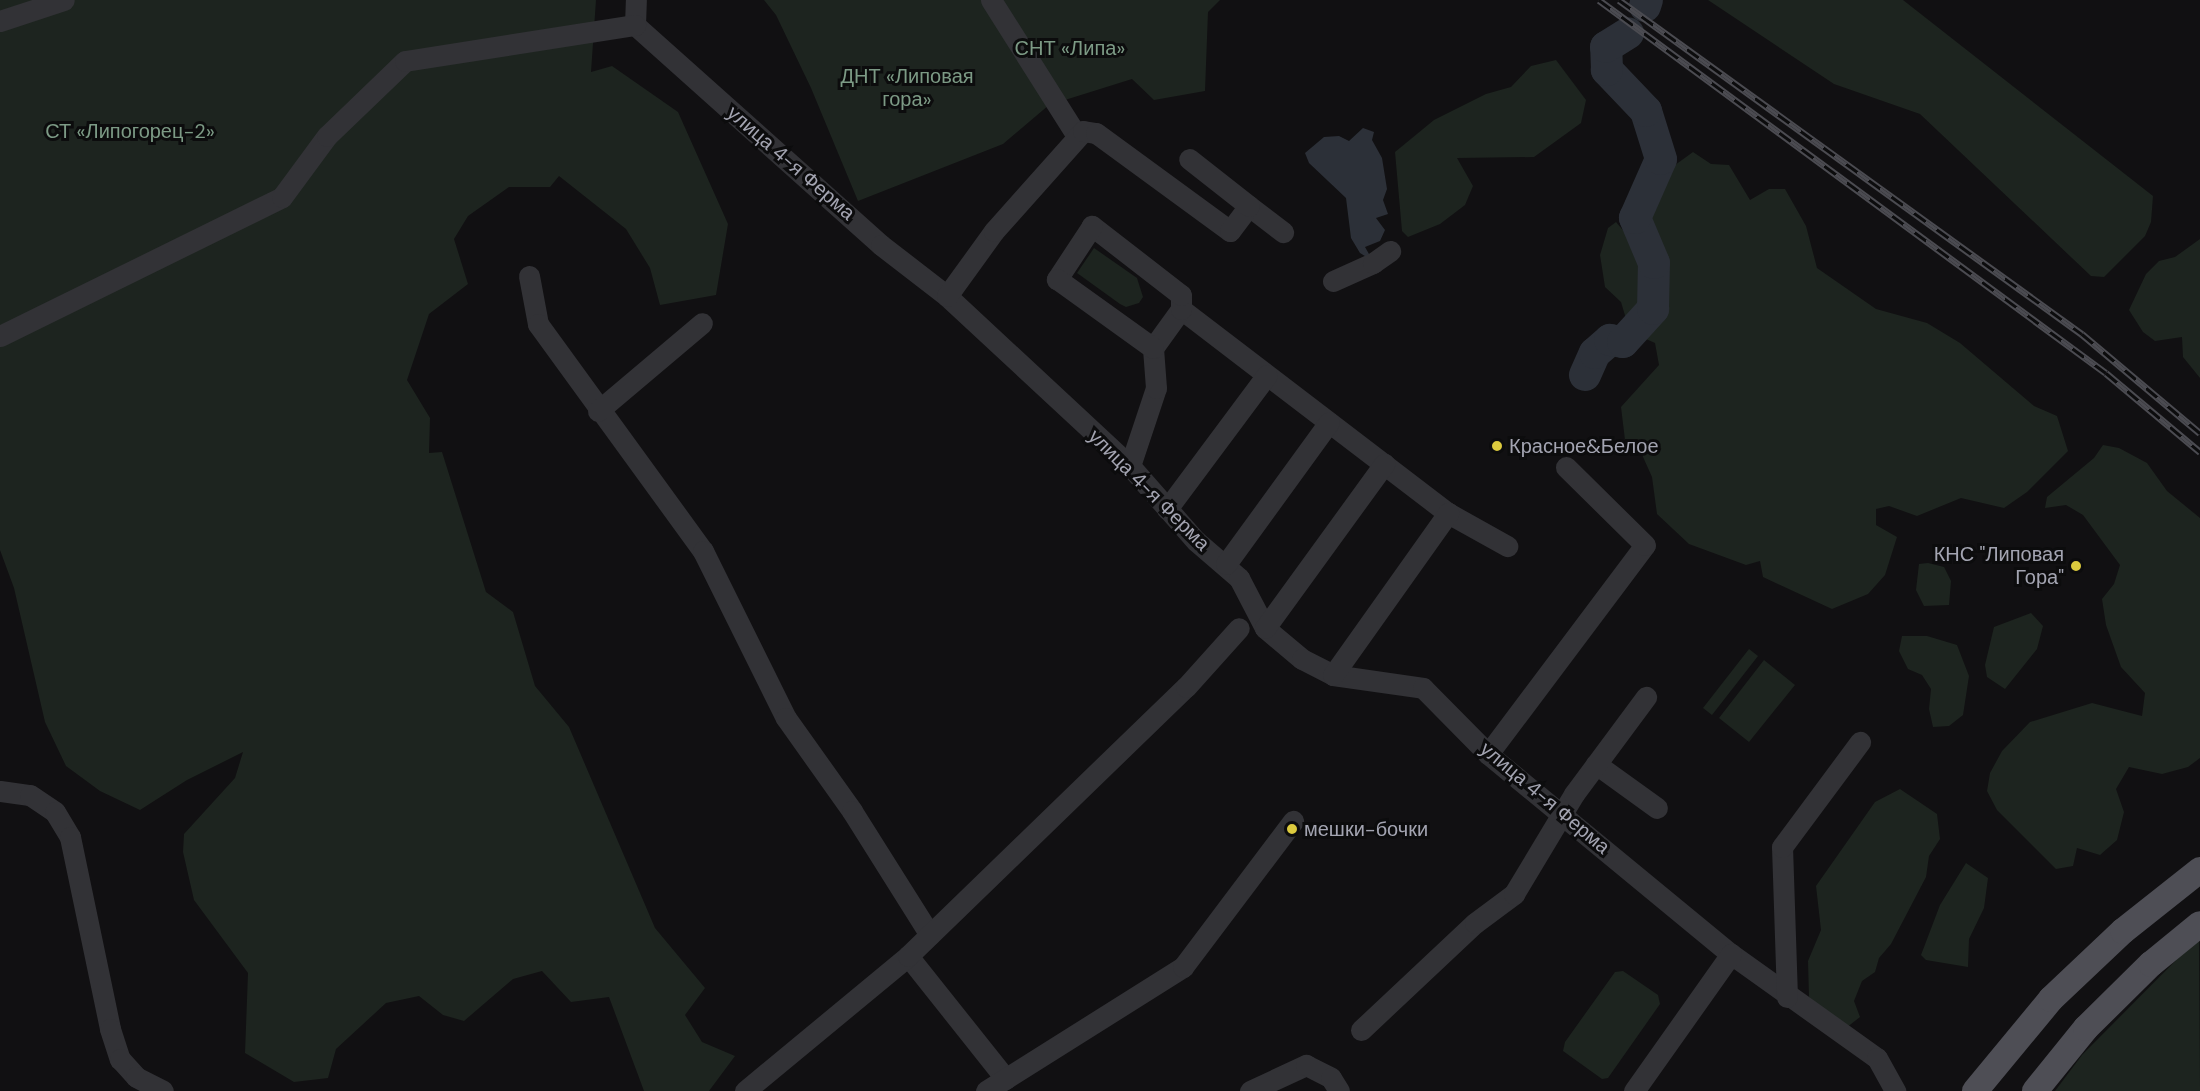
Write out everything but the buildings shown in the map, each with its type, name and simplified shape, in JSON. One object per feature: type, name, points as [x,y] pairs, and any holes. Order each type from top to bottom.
[{"type":"main road","points":[[1975,1091],[2051,999],[2123,931],[2200,870]]},
{"type":"main road","points":[[2035,1091],[2086,1028],[2151,964],[2200,924]]},
{"type":"street","points":[[0,21],[64,0]]},
{"type":"street","points":[[0,336],[282,197],[327,136],[405,61],[635,26],[636,0]]},
{"type":"street","points":[[991,0],[1077,136]]},
{"type":"street","name":"улица 4-я Ферма","points":[[635,26],[881,245],[947,296],[1130,466],[1196,541],[1226,564],[1239,578],[1265,628],[1302,659],[1333,675],[1423,688],[1488,754],[1564,814],[1731,954],[1787,997],[1876,1058],[1895,1091]]},
{"type":"street","points":[[947,296],[994,231],[1083,131],[1096,133],[1230,231],[1249,206]]},
{"type":"street","points":[[1189,159],[1283,232]]},
{"type":"street","points":[[1130,466],[1156,388],[1153,348],[1180,309],[1181,295],[1092,226],[1057,279],[1153,348]]},
{"type":"street","points":[[1333,281],[1373,263],[1390,251]]},
{"type":"street","points":[[529,276],[538,324],[598,411],[703,552],[786,718],[852,811],[930,935]]},
{"type":"street","points":[[1180,309],[1448,513],[1506,546]]},
{"type":"street","points":[[598,411],[702,323]]},
{"type":"street","points":[[1167,509],[1267,375]]},
{"type":"street","points":[[1226,564],[1329,422]]},
{"type":"street","points":[[1265,628],[1384,464]]},
{"type":"street","points":[[1488,754],[1645,545],[1566,466]]},
{"type":"street","points":[[1333,675],[1448,513]]},
{"type":"street","points":[[745,1091],[908,956],[1186,687],[1239,628]]},
{"type":"street","points":[[1361,1030],[1475,923],[1514,894],[1596,764],[1646,697]]},
{"type":"street","points":[[1787,997],[1782,847],[1860,742]]},
{"type":"street","points":[[1596,764],[1657,808]]},
{"type":"street","points":[[0,791],[30,795],[47,806],[55,812],[70,837],[110,1029],[120,1059],[136,1077],[163,1091]]},
{"type":"street","points":[[986,1091],[1184,967],[1293,821]]},
{"type":"street","points":[[1634,1091],[1731,954]]},
{"type":"street","points":[[908,956],[1006,1079]]},
{"type":"street","points":[[1250,1091],[1306,1065],[1331,1078],[1340,1091]]},
{"type":"green space","name":"СТ «Липогорец-2»","points":[[0,0],[596,0],[591,72],[612,66],[678,112],[728,224],[716,295],[660,305],[650,268],[626,229],[559,176],[550,187],[509,187],[468,216],[454,239],[468,284],[429,314],[407,380],[430,418],[429,453],[442,452],[486,592],[513,612],[535,686],[569,727],[655,928],[705,988],[685,1015],[702,1042],[735,1056],[709,1091],[644,1091],[609,997],[571,1002],[542,971],[513,979],[464,1021],[443,1015],[419,996],[386,1003],[336,1049],[328,1078],[294,1082],[245,1053],[248,973],[194,900],[183,852],[184,834],[235,778],[243,752],[187,780],[140,810],[100,791],[66,766],[45,722],[14,588],[0,550]]},
{"type":"green space","name":"ДНТ «Липовая гора»","points":[[764,0],[1220,0],[1208,12],[1205,91],[1154,100],[1132,79],[1049,105],[1003,144],[858,201],[811,88],[776,15]]},
{"type":"green space","points":[[1708,0],[1903,0],[2153,196],[2151,222],[2145,236],[2104,277],[2091,276],[1920,114],[1834,84]]},
{"type":"green space","points":[[1556,60],[1586,100],[1581,123],[1534,157],[1457,158],[1473,186],[1465,205],[1440,224],[1408,237],[1402,231],[1395,152],[1434,120],[1486,94],[1511,87],[1531,66]]},
{"type":"green space","points":[[1693,152],[1711,164],[1729,165],[1750,200],[1769,189],[1785,189],[1806,226],[1817,268],[1876,309],[1927,323],[1960,343],[2034,406],[2057,416],[2068,451],[2027,492],[2004,508],[1961,498],[1917,516],[1889,506],[1876,509],[1876,525],[1897,537],[1885,575],[1868,594],[1832,609],[1763,577],[1760,561],[1746,565],[1689,544],[1657,514],[1652,477],[1639,448],[1625,440],[1621,407],[1659,365],[1655,343],[1630,332],[1621,302],[1605,287],[1600,255],[1608,228],[1616,222],[1644,255],[1648,242],[1643,224],[1650,201],[1661,188],[1664,173]]},
{"type":"green space","points":[[2200,239],[2200,378],[2183,357],[2182,337],[2155,341],[2143,332],[2129,310],[2146,274],[2159,261],[2175,257]]},
{"type":"green space","points":[[1094,248],[1137,278],[1143,297],[1139,303],[1126,307],[1077,273]]},
{"type":"green space","points":[[2103,445],[2119,448],[2147,463],[2167,491],[2200,518],[2200,758],[2188,767],[2162,774],[2129,767],[2116,789],[2124,812],[2117,840],[2100,855],[2077,848],[2073,866],[2056,869],[1997,810],[1987,791],[1990,773],[2002,751],[2030,722],[2092,703],[2142,716],[2145,693],[2121,667],[2106,625],[2102,599],[2114,584],[2120,565],[2083,515],[2066,505],[2045,508],[2047,497],[2094,458]]},
{"type":"green space","points":[[1928,563],[1944,567],[1951,581],[1949,605],[1924,606],[1916,590],[1919,564]]},
{"type":"green space","points":[[2031,613],[2043,626],[2037,649],[2005,689],[1987,677],[1985,665],[1994,627]]},
{"type":"green space","points":[[1902,636],[1927,636],[1957,645],[1969,676],[1963,715],[1949,726],[1933,727],[1929,709],[1931,689],[1922,675],[1908,669],[1899,651]]},
{"type":"green space","points":[[1749,649],[1758,656],[1712,715],[1703,708]]},
{"type":"green space","points":[[1764,660],[1795,685],[1749,742],[1719,718]]},
{"type":"green space","points":[[1900,789],[1937,814],[1940,839],[1929,856],[1926,877],[1891,944],[1879,958],[1875,972],[1862,981],[1854,1001],[1860,1017],[1846,1028],[1809,997],[1808,961],[1821,930],[1816,886],[1875,802]]},
{"type":"green space","points":[[1966,863],[1988,878],[1984,908],[1969,939],[1968,967],[1926,960],[1921,955],[1940,905]]},
{"type":"green space","points":[[2199,937],[2200,1091],[2055,1091],[2082,1055]]},
{"type":"green space","points":[[1623,971],[1658,995],[1660,1004],[1608,1078],[1602,1079],[1563,1051],[1565,1042],[1615,972]]},
{"type":"shaded area","points":[[1363,128],[1374,132],[1372,140],[1382,158],[1387,189],[1383,200],[1388,214],[1376,218],[1385,230],[1380,241],[1365,247],[1373,261],[1360,253],[1351,238],[1346,198],[1309,163],[1305,153],[1324,137],[1339,136],[1349,141]]},
{"type":"waterway","points":[[1645,6],[1647,0]]},
{"type":"waterway","points":[[1585,375],[1595,353],[1610,340],[1623,342],[1653,309],[1654,263],[1635,218],[1661,159],[1646,111],[1607,70],[1606,47],[1628,33]]},
{"type":"railway","points":[[1599,0],[2106,373],[2200,452]]},
{"type":"railway","points":[[1619,0],[2082,334],[2200,433]]},
{"type":"place","name":"Красное&Белое","points":[[1497,446]]},
{"type":"place","name":"КНС \"Липовая Гора\"","points":[[2076,566]]},
{"type":"place","name":"мешки-бочки","points":[[1292,829]]},
{"type":"park label","name":"СНТ «Липа»","points":[[1070,48]]}]
